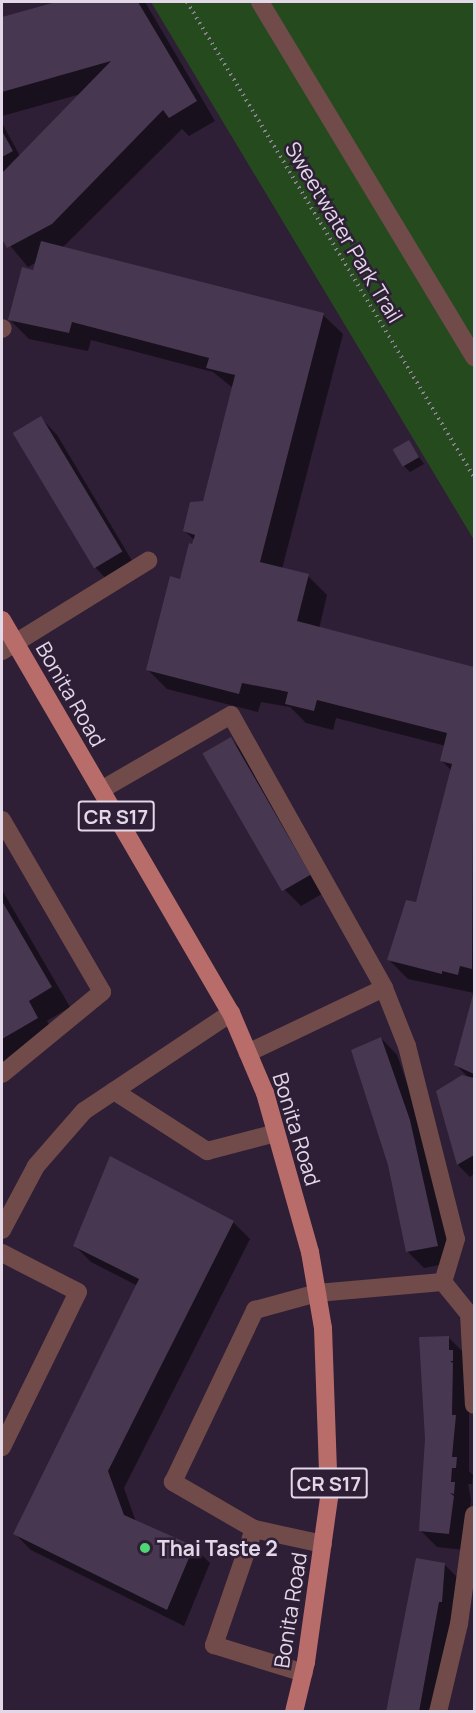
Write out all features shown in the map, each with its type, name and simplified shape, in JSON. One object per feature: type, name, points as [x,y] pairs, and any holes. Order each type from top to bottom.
[{"type":"main road","name":"Bonita Road","points":[[2,620],[8,647],[101,790],[231,1013],[248,1053],[276,1133],[310,1252],[323,1328],[329,1498],[303,1672],[294,1712]]},
{"type":"street","points":[[260,2],[474,357]]},
{"type":"street","points":[[8,647],[148,561]]},
{"type":"street","points":[[101,790],[231,715],[384,988],[407,1046],[456,1239],[443,1282]]},
{"type":"street","points":[[2,820],[102,992],[2,1074]]},
{"type":"street","points":[[248,1053],[384,988]]},
{"type":"street","points":[[2,1230],[5,1209],[50,1150],[84,1111],[231,1013]]},
{"type":"street","points":[[114,1091],[207,1151],[276,1133]]},
{"type":"street","points":[[2,1253],[78,1292],[2,1447]]},
{"type":"street","points":[[323,1544],[254,1529],[173,1482],[255,1310],[317,1293],[443,1282]]},
{"type":"street","points":[[443,1282],[469,1314],[474,1405]]},
{"type":"street","points":[[438,1712],[459,1624],[474,1515]]},
{"type":"street","points":[[254,1529],[214,1645],[303,1672]]},
{"type":"path","name":"Sweetwater Park Trail","points":[[187,2],[474,477]]},
{"type":"green space","points":[[151,2],[474,2],[474,540]]},
{"type":"building","points":[[56,2],[138,2],[197,101],[169,118],[163,110],[52,224],[7,248],[2,239],[2,173],[111,61],[2,92],[2,17]]},
{"type":"building","points":[[2,131],[13,151],[2,157]]},
{"type":"building","points":[[41,241],[324,313],[260,562],[309,574],[297,621],[474,667],[472,969],[460,966],[458,975],[442,971],[442,974],[387,960],[406,900],[416,902],[452,764],[440,761],[447,733],[317,700],[314,711],[285,704],[288,692],[279,690],[242,683],[239,694],[146,670],[170,576],[180,579],[189,543],[192,544],[195,535],[183,531],[190,502],[203,501],[235,375],[206,368],[209,358],[72,322],[69,333],[8,320],[22,267],[33,270]]},
{"type":"building","points":[[41,416],[122,551],[94,568],[13,433]]},
{"type":"building","points":[[409,440],[419,457],[403,467],[393,450]]},
{"type":"building","points":[[231,737],[311,875],[282,891],[202,754]]},
{"type":"building","points":[[2,901],[52,987],[29,1001],[38,1018],[2,1039]]},
{"type":"building","points":[[474,991],[474,1074],[454,1065]]},
{"type":"building","points":[[381,1037],[410,1120],[438,1246],[406,1252],[388,1165],[351,1050]]},
{"type":"building","points":[[462,1075],[474,1078],[474,1155],[457,1165],[436,1091]]},
{"type":"building","points":[[110,1156],[234,1221],[108,1471],[124,1515],[194,1546],[167,1610],[13,1534],[139,1279],[73,1246]]},
{"type":"building","points":[[449,1336],[449,1350],[453,1350],[453,1361],[450,1361],[453,1363],[452,1415],[456,1415],[452,1457],[457,1457],[456,1468],[452,1468],[451,1482],[455,1482],[454,1494],[450,1493],[454,1496],[449,1534],[419,1531],[425,1439],[419,1337]]},
{"type":"building","points":[[416,1558],[445,1563],[442,1602],[439,1602],[419,1712],[386,1712]]},
{"type":"place","name":"Thai Taste 2","points":[[145,1548]]}]
